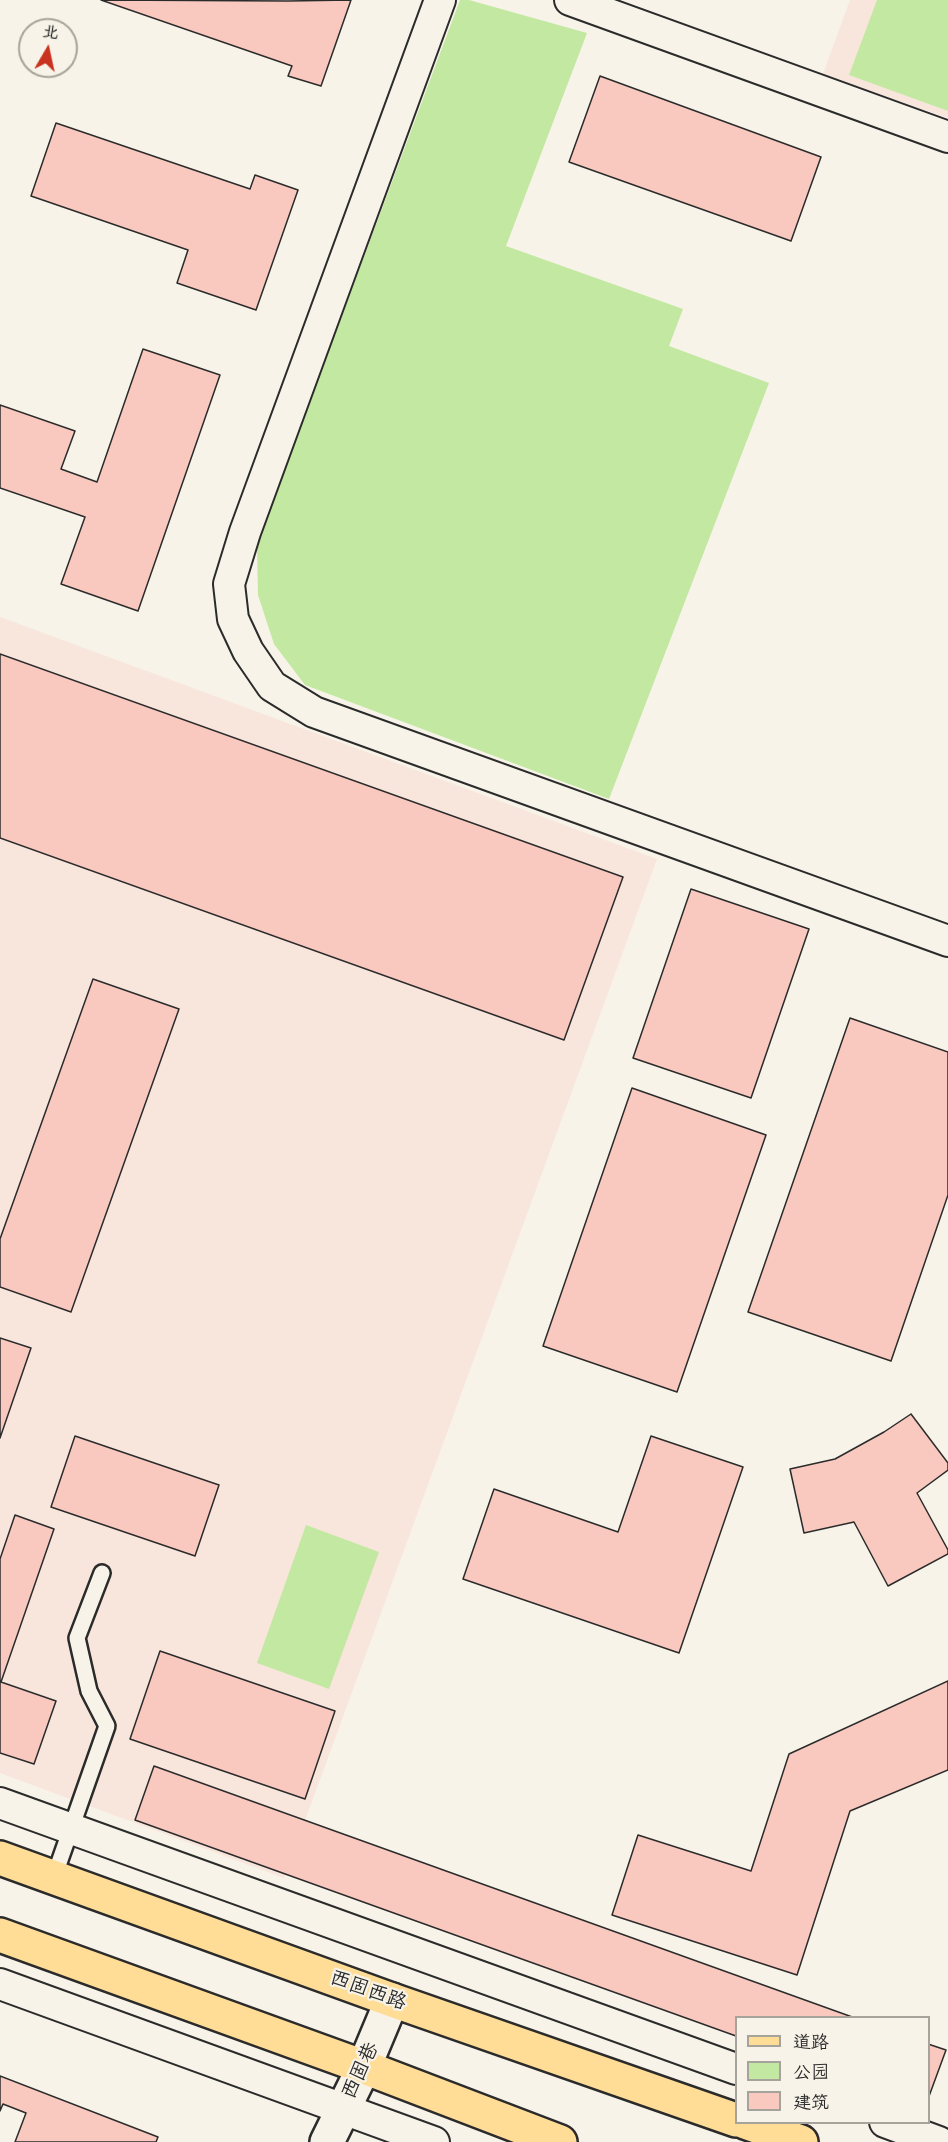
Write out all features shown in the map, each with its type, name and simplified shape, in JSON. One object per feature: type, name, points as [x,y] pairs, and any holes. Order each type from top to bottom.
[{"type":"main road","name":"西固西路","points":[[0,1858],[392,2000],[735,2120]]},
{"type":"main road","points":[[0,1935],[364,2067],[560,2142]]},
{"type":"main road","points":[[751,2124],[801,2142]]},
{"type":"street","points":[[440,0],[245,532],[229,584],[233,619],[248,651],[272,686],[314,712],[948,941]]},
{"type":"street","points":[[570,0],[948,137]]},
{"type":"street","points":[[0,1803],[735,2069]]},
{"type":"street","points":[[0,1984],[434,2142]]},
{"type":"street","name":"西固巷","points":[[327,2142],[364,2067],[392,2000]]},
{"type":"street","points":[[890,2124],[939,2142]]},
{"type":"lane","points":[[54,1877],[107,1726],[88,1691],[77,1638],[102,1573]]},
{"type":"shaded area","points":[[850,0],[948,0],[948,118],[823,74]]},
{"type":"shaded area","points":[[0,617],[657,859],[284,1878],[0,1773]]},
{"type":"green space","points":[[460,0],[469,0],[587,33],[506,246],[683,309],[669,346],[769,383],[609,799],[305,685],[274,644],[258,595],[257,543]]},
{"type":"green space","points":[[877,0],[948,0],[948,111],[849,75]]},
{"type":"green space","points":[[306,1525],[379,1552],[329,1689],[257,1663]]},
{"type":"building","points":[[101,0],[351,0],[321,86],[288,76],[292,66]]},
{"type":"building","points":[[600,76],[821,157],[791,241],[569,162]]},
{"type":"building","points":[[56,123],[250,189],[255,175],[298,190],[256,310],[177,283],[188,250],[31,196]]},
{"type":"building","points":[[143,349],[220,375],[138,611],[61,584],[85,517],[0,488],[0,405],[75,431],[61,469],[97,482]]},
{"type":"building","points":[[0,654],[623,877],[564,1040],[0,838]]},
{"type":"building","points":[[691,889],[809,929],[751,1098],[633,1058]]},
{"type":"building","points":[[93,979],[179,1009],[71,1312],[0,1287],[0,1239]]},
{"type":"building","points":[[850,1018],[948,1052],[948,1195],[891,1361],[748,1312]]},
{"type":"building","points":[[632,1088],[766,1135],[677,1392],[543,1346]]},
{"type":"building","points":[[0,1338],[31,1348],[0,1438]]},
{"type":"building","points":[[911,1414],[948,1463],[948,1470],[917,1493],[948,1550],[948,1554],[888,1586],[854,1522],[804,1533],[790,1469],[835,1459]]},
{"type":"building","points":[[75,1436],[219,1485],[195,1556],[51,1507]]},
{"type":"building","points":[[651,1436],[743,1467],[679,1653],[463,1579],[494,1489],[618,1532]]},
{"type":"building","points":[[15,1515],[54,1529],[1,1682],[56,1701],[34,1764],[0,1753],[0,1559]]},
{"type":"building","points":[[160,1651],[335,1711],[305,1799],[130,1739]]},
{"type":"building","points":[[948,1681],[948,1770],[850,1811],[797,1975],[612,1915],[638,1835],[751,1871],[789,1754]]},
{"type":"building","points":[[154,1766],[849,2016],[735,2016],[735,2036],[135,1820]]},
{"type":"building","points":[[930,2045],[946,2050],[930,2094]]},
{"type":"building","points":[[0,2076],[158,2137],[156,2142],[15,2142],[26,2113],[3,2104],[0,2111]]}]
